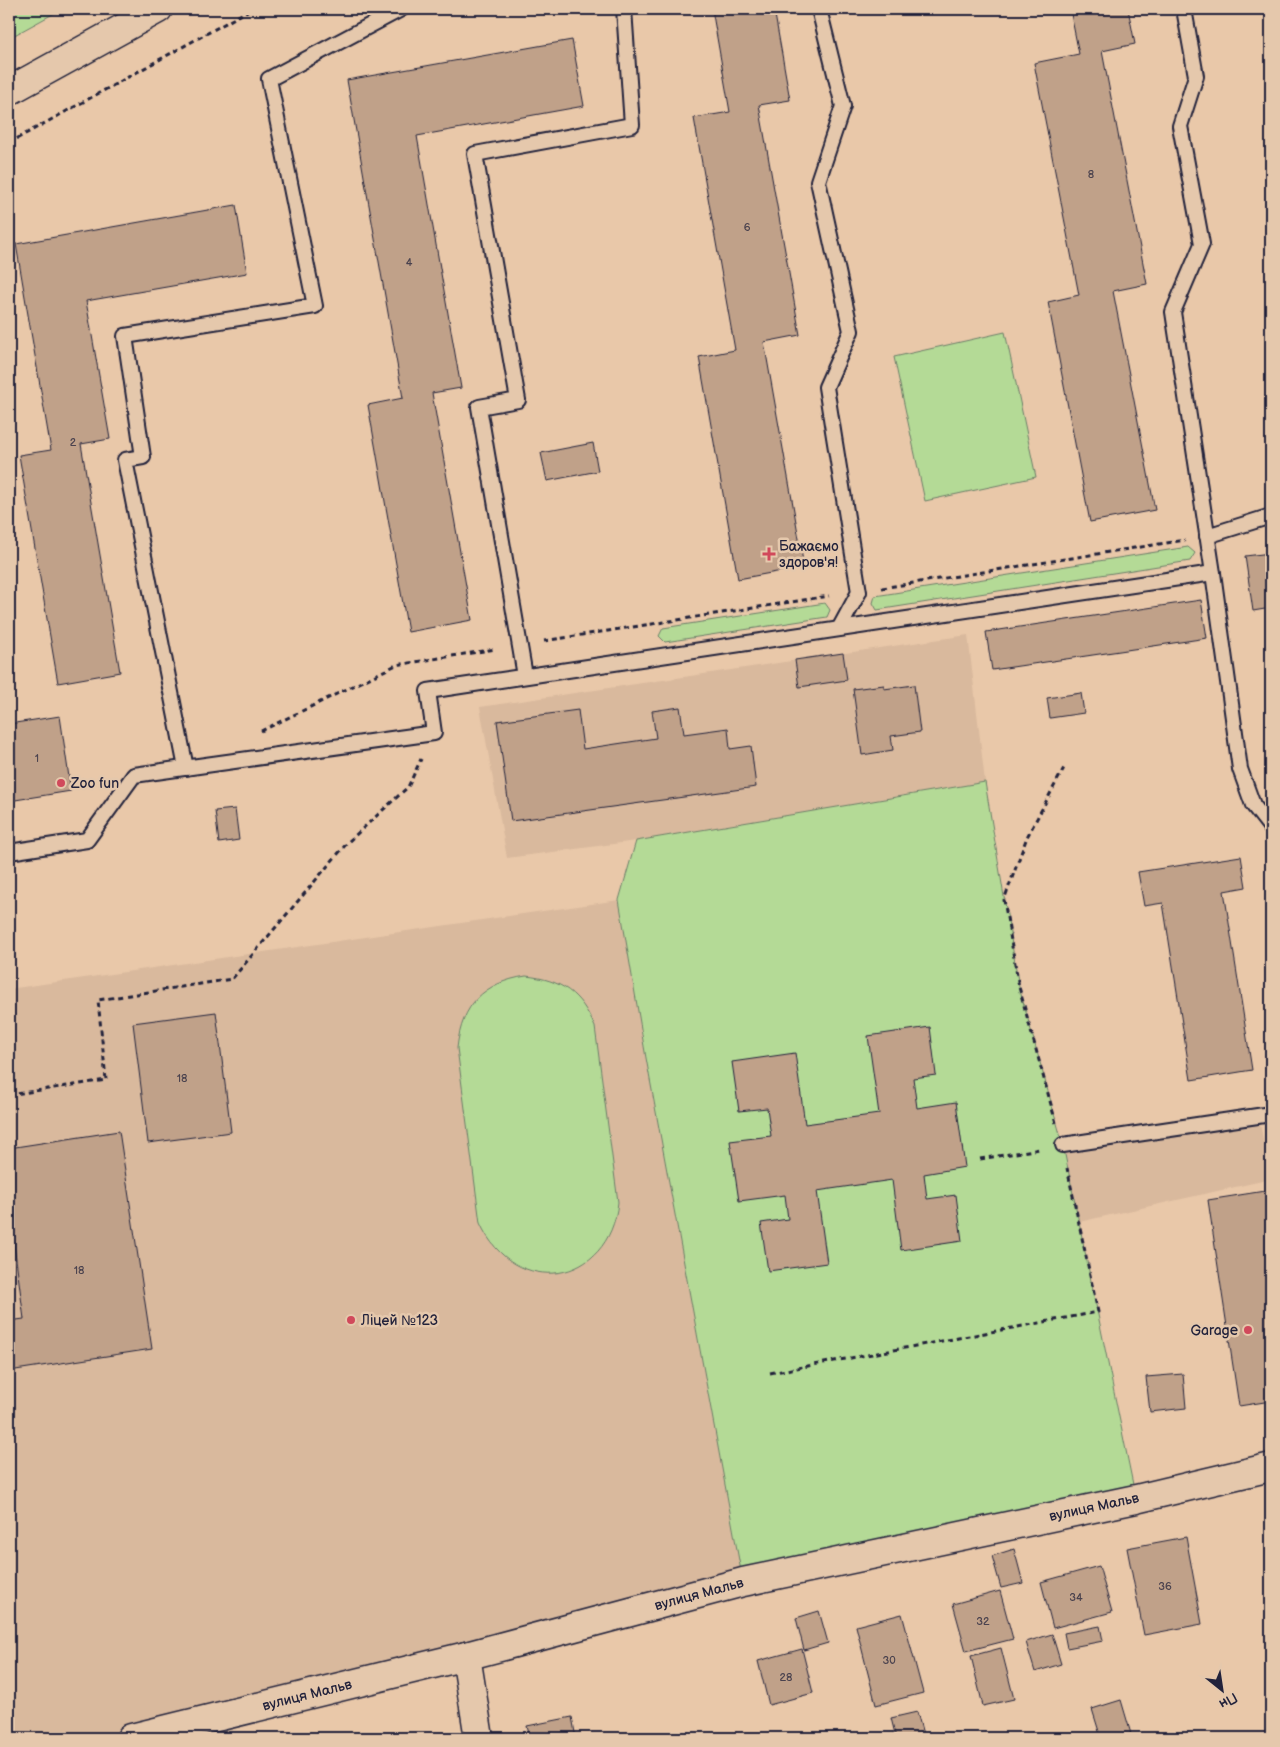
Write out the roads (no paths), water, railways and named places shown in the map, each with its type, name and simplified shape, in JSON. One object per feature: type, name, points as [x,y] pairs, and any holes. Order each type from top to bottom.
[{"type":"street","points":[[9,91],[158,9]]},
{"type":"street","name":"вулиця Мальв","points":[[131,1738],[466,1656],[742,1582],[1136,1499],[1271,1467]]},
{"type":"street","points":[[466,1656],[479,1738]]},
{"type":"lane","points":[[186,768],[125,460],[144,457],[125,336],[316,306],[269,79],[401,9]]},
{"type":"lane","points":[[525,676],[479,407],[518,400],[475,154],[632,125],[624,9]]},
{"type":"lane","points":[[820,9],[842,106],[818,181],[851,331],[826,387],[859,592],[839,629]]},
{"type":"lane","points":[[1184,9],[1196,76],[1180,126],[1202,244],[1173,312],[1213,573],[1240,769],[1253,805],[1271,828]]},
{"type":"lane","points":[[1207,536],[1271,516]]},
{"type":"lane","points":[[9,852],[87,840],[134,775],[434,733],[428,691],[1213,573]]},
{"type":"lane","points":[[1063,1146],[1271,1114]]},
{"type":"place","name":"Бажаємо здоров'я!","points":[[769,554]]},
{"type":"place","name":"Zoo fun","points":[[61,783]]},
{"type":"place","name":"Ліцей №123","points":[[351,1320]]},
{"type":"place","name":"Garage","points":[[1248,1330]]}]
